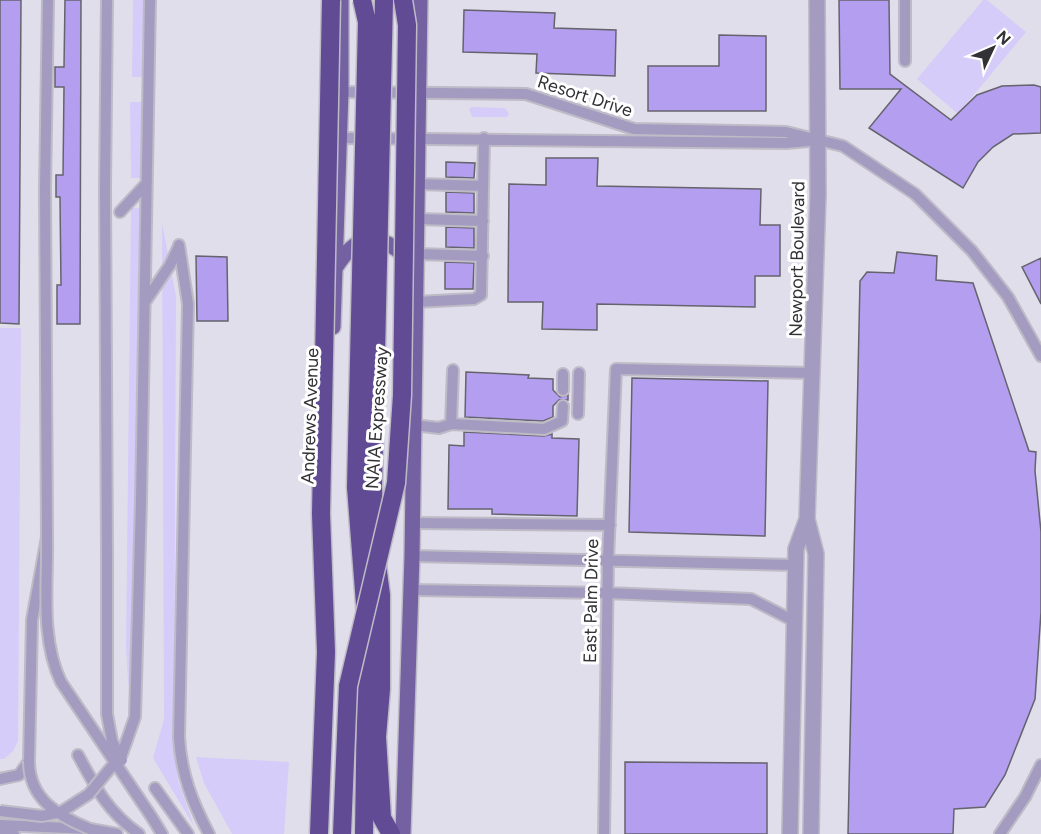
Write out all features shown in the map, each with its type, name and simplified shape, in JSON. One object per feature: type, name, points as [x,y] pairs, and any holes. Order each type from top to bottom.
[{"type":"highway","points":[[319,834],[326,652],[321,514],[331,0]]},
{"type":"highway","points":[[362,0],[367,21],[364,487],[367,630],[364,834]]},
{"type":"highway","points":[[384,0],[364,487],[375,549],[381,611],[381,689],[377,737],[382,818],[391,834]]},
{"type":"highway","name":"NAIA Expressway","points":[[342,834],[348,686],[396,483],[402,406],[407,25],[403,0]]},
{"type":"main road","name":"Andrews Avenue","points":[[314,834],[336,267],[341,0]]},
{"type":"main road","points":[[359,92],[362,0]]},
{"type":"main road","points":[[403,834],[412,556],[420,0]]},
{"type":"main road","points":[[336,267],[351,247],[373,239],[390,243],[417,261]]},
{"type":"street","name":"Newport Boulevard","points":[[811,834],[816,554],[807,519],[814,373],[819,140],[817,0]]},
{"type":"street","name":"Newport Boulevard","points":[[790,834],[795,565],[796,549],[807,519]]},
{"type":"lane","points":[[48,0],[45,189],[48,645],[53,665],[67,691],[152,816]]},
{"type":"lane","points":[[107,0],[105,188],[107,714],[112,741],[162,834]]},
{"type":"lane","points":[[0,811],[42,816],[61,812],[89,794],[122,754],[135,717],[150,0]]},
{"type":"lane","points":[[905,0],[905,61]]},
{"type":"lane","name":"Resort Drive","points":[[341,92],[526,94],[634,135]]},
{"type":"lane","name":"Resort Drive","points":[[340,138],[484,138],[786,132],[843,146],[915,194],[972,250],[1008,297],[1041,356]]},
{"type":"lane","points":[[416,302],[478,298],[482,287],[484,138]]},
{"type":"lane","points":[[120,212],[146,184]]},
{"type":"lane","points":[[418,184],[483,186]]},
{"type":"lane","points":[[417,219],[483,221]]},
{"type":"lane","points":[[145,302],[170,265],[179,245],[188,292],[179,737],[186,783],[209,834]]},
{"type":"lane","points":[[417,261],[483,255]]},
{"type":"lane","name":"East Palm Drive","points":[[604,834],[608,559],[616,369],[814,373]]},
{"type":"lane","points":[[452,424],[453,370]]},
{"type":"lane","points":[[578,414],[579,373]]},
{"type":"lane","points":[[563,374],[563,390]]},
{"type":"lane","points":[[414,425],[439,428],[452,424],[544,429],[562,420],[563,406]]},
{"type":"lane","points":[[412,523],[610,525]]},
{"type":"lane","points":[[47,537],[32,620],[29,760],[32,781],[45,804],[63,818],[90,829]]},
{"type":"lane","points":[[412,556],[795,565]]},
{"type":"lane","points":[[411,590],[608,593],[751,600],[794,621]]},
{"type":"lane","points":[[78,755],[105,803],[119,819],[139,834]]},
{"type":"lane","points":[[0,779],[19,775],[29,760]]},
{"type":"lane","points":[[1000,834],[1025,797],[1041,765]]},
{"type":"lane","points":[[155,788],[188,834]]},
{"type":"lane","points":[[0,825],[90,829],[117,834]]},
{"type":"lane","points":[[0,833],[14,834]]},
{"type":"shaded area","points":[[133,0],[144,0],[144,77],[132,77]]},
{"type":"shaded area","points":[[983,0],[987,0],[1026,32],[958,114],[917,79]]},
{"type":"shaded area","points":[[130,102],[144,102],[144,178],[131,178]]},
{"type":"shaded area","points":[[472,107],[505,108],[509,114],[507,117],[472,117],[469,109]]},
{"type":"shaded area","points":[[131,208],[143,208],[134,712],[128,681],[126,647]]},
{"type":"shaded area","points":[[162,223],[176,296],[174,743],[178,780],[194,826],[153,758],[164,719]]},
{"type":"shaded area","points":[[0,328],[21,328],[18,741],[13,751],[4,759],[0,759]]},
{"type":"shaded area","points":[[196,757],[289,762],[284,834],[232,834],[204,783]]},
{"type":"building","points":[[0,0],[21,0],[19,324],[0,323]]},
{"type":"building","points":[[65,0],[81,0],[80,324],[57,324],[57,285],[61,285],[60,197],[56,197],[56,175],[63,175],[64,87],[55,87],[55,67],[64,67]]},
{"type":"building","points":[[839,0],[889,0],[890,74],[951,120],[977,95],[1002,86],[1034,85],[1041,87],[1041,133],[1013,134],[993,147],[978,162],[963,188],[869,128],[901,89],[840,89]]},
{"type":"building","points":[[464,10],[555,13],[554,28],[616,30],[615,76],[536,73],[537,54],[463,52]]},
{"type":"building","points":[[719,35],[766,36],[766,111],[648,111],[648,66],[719,66]]},
{"type":"building","points":[[546,158],[598,158],[597,186],[761,189],[760,225],[780,225],[780,276],[755,276],[755,307],[597,304],[597,330],[542,329],[543,302],[508,302],[509,184],[546,185]]},
{"type":"building","points":[[446,162],[475,163],[474,178],[446,177]]},
{"type":"building","points":[[446,192],[474,193],[474,213],[446,212]]},
{"type":"building","points":[[446,227],[474,228],[474,248],[446,247]]},
{"type":"building","points":[[897,252],[937,256],[936,280],[973,283],[1029,451],[1036,452],[1035,471],[1041,532],[1041,612],[1035,699],[1005,775],[985,807],[954,809],[953,834],[848,834],[860,281],[867,272],[894,273]]},
{"type":"building","points":[[196,256],[227,257],[228,321],[197,321]]},
{"type":"building","points":[[1041,258],[1041,304],[1022,267]]},
{"type":"building","points":[[445,262],[474,263],[473,289],[445,289]]},
{"type":"building","points":[[466,372],[529,375],[528,378],[553,379],[553,390],[560,397],[568,395],[568,400],[559,400],[553,406],[553,417],[543,421],[465,417]]},
{"type":"building","points":[[632,378],[768,381],[765,536],[629,532]]},
{"type":"building","points":[[464,432],[544,436],[552,434],[552,438],[579,439],[577,516],[492,514],[492,509],[448,509],[449,445],[464,446]]},
{"type":"building","points":[[625,762],[767,763],[767,834],[625,834]]}]
